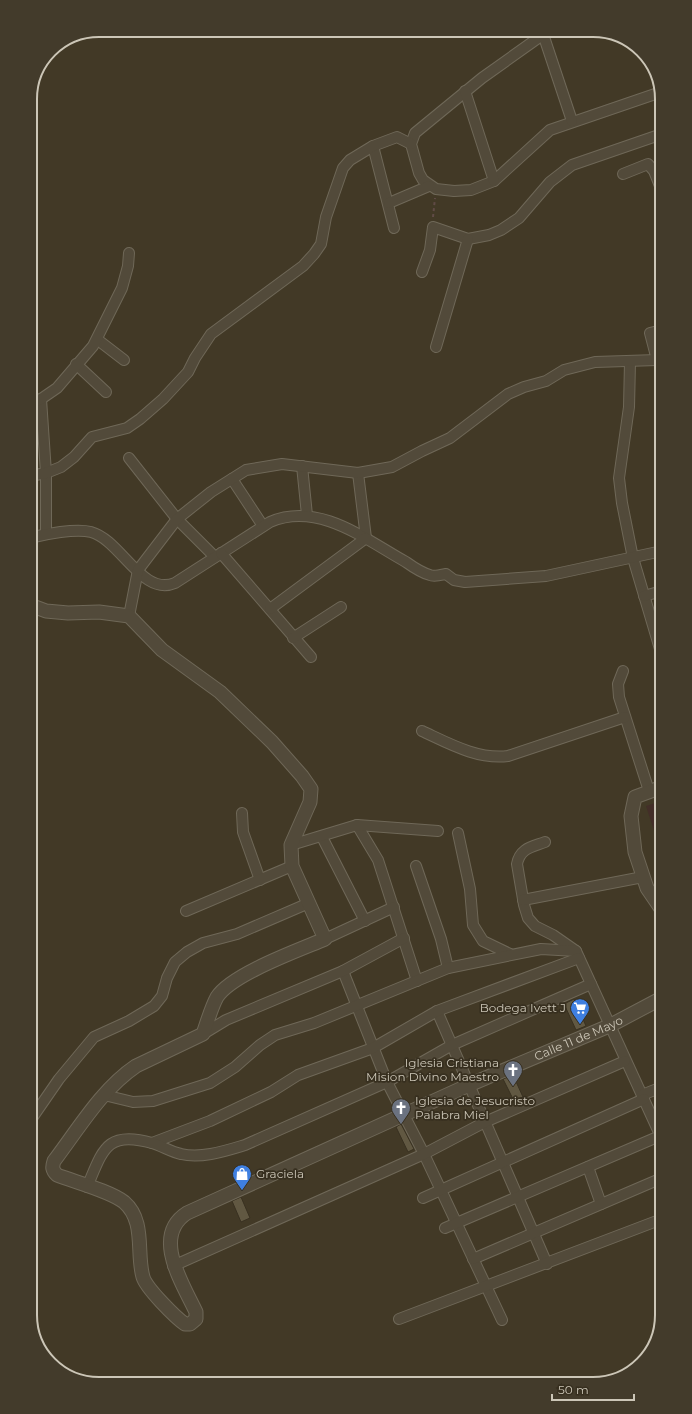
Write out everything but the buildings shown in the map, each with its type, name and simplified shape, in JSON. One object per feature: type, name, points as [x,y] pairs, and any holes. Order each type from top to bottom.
[{"type":"street","points":[[539,37],[465,91],[418,130],[413,136],[411,144],[419,173],[423,180],[433,187],[454,191],[472,190],[494,181],[550,130],[572,121],[655,94]]},
{"type":"street","points":[[547,37],[572,121]]},
{"type":"street","points":[[465,91],[494,181]]},
{"type":"street","points":[[422,272],[430,250],[433,227],[468,239],[489,235],[501,230],[519,218],[555,178],[572,165],[655,136]]},
{"type":"street","points":[[37,474],[46,472],[68,462],[92,437],[127,428],[140,419],[163,399],[188,372],[199,351],[211,334],[309,260],[321,244],[326,218],[343,168],[350,160],[373,146],[397,137],[411,144]]},
{"type":"street","points":[[373,146],[389,203],[394,228]]},
{"type":"street","points":[[623,174],[648,164],[655,174]]},
{"type":"street","points":[[389,203],[433,187]]},
{"type":"street","points":[[436,347],[468,239]]},
{"type":"street","points":[[37,401],[57,388],[98,340],[109,311],[122,288],[128,266],[129,254]]},
{"type":"street","points":[[655,332],[650,333],[655,352]]},
{"type":"street","points":[[98,340],[124,360]]},
{"type":"street","points":[[129,616],[138,570],[177,519],[211,492],[246,470],[282,464],[358,472],[392,467],[450,438],[508,394],[524,387],[546,381],[564,370],[595,362],[655,360]]},
{"type":"street","points":[[630,362],[629,407],[619,478],[622,504],[633,558],[655,632]]},
{"type":"street","points":[[76,364],[106,392]]},
{"type":"street","points":[[41,399],[46,472],[46,534]]},
{"type":"street","points":[[129,458],[177,519],[218,555],[270,609],[293,638],[311,657]]},
{"type":"street","points":[[302,466],[307,515]]},
{"type":"street","points":[[358,472],[366,538]]},
{"type":"street","points":[[232,479],[263,526]]},
{"type":"street","points":[[37,536],[46,534],[91,532],[105,539],[154,584],[164,586],[175,583],[263,526],[287,516],[307,515],[316,517],[366,538],[392,555],[431,576],[446,574],[454,580],[464,582],[546,576],[655,553]]},
{"type":"street","points":[[270,609],[366,538]]},
{"type":"street","points":[[644,596],[655,593]]},
{"type":"street","points":[[37,607],[46,611],[68,613],[100,612],[129,616],[162,650],[220,692],[272,742],[302,776],[311,789],[310,802],[291,846],[292,866],[325,939]]},
{"type":"street","points":[[293,638],[341,607]]},
{"type":"street","points":[[623,670],[618,684],[619,697],[625,717],[655,788]]},
{"type":"street","points":[[422,731],[460,748],[499,757],[508,756],[625,717]]},
{"type":"street","points":[[655,790],[635,797],[631,816],[635,852],[647,888],[655,900]]},
{"type":"street","points":[[242,813],[243,832],[247,847],[260,880]]},
{"type":"street","points":[[291,846],[357,825],[438,831]]},
{"type":"street","points":[[357,825],[378,860],[417,981]]},
{"type":"street","points":[[458,833],[470,888],[473,925],[483,941],[510,954]]},
{"type":"street","points":[[322,837],[365,921]]},
{"type":"street","points":[[545,842],[522,851],[518,857],[517,864],[523,900],[528,918],[535,926],[553,935],[577,955],[625,1061],[655,1122]]},
{"type":"street","points":[[186,911],[292,866]]},
{"type":"street","points":[[416,866],[441,939],[448,968]]},
{"type":"street","points":[[523,900],[643,877]]},
{"type":"street","points":[[37,1111],[59,1079],[94,1037],[129,1021],[154,1006],[162,996],[167,978],[175,962],[187,952],[204,943],[237,934],[309,903]]},
{"type":"street","points":[[203,1034],[217,997],[225,988],[255,970],[394,907]]},
{"type":"street","points":[[404,938],[343,971],[226,1020],[203,1034],[136,1066],[127,1072],[104,1095],[52,1166],[53,1172],[56,1175],[87,1187],[111,1194],[124,1202],[132,1212],[138,1226],[143,1278],[149,1289],[181,1321],[190,1324],[196,1319],[196,1312],[173,1266],[424,1154],[485,1122],[625,1061]]},
{"type":"street","points":[[104,1095],[134,1102],[153,1101],[210,1083],[235,1067],[260,1045],[275,1035],[314,1022],[448,968],[510,954],[541,949],[577,955]]},
{"type":"street","points":[[152,1143],[210,1121],[271,1092],[298,1076],[373,1048],[437,1011],[577,955]]},
{"type":"street","points":[[343,971],[387,1082],[424,1154],[502,1320]]},
{"type":"street","points":[[87,1187],[104,1150],[110,1144],[120,1139],[152,1143],[182,1155],[221,1152],[245,1145],[387,1082],[452,1045],[590,984]]},
{"type":"street","name":"Calle 11 de Mayo","points":[[173,1266],[171,1237],[179,1218],[187,1213],[469,1085],[609,1026],[655,1002]]},
{"type":"street","points":[[437,1011],[547,1264]]},
{"type":"street","points":[[423,1198],[503,1163],[655,1091]]},
{"type":"street","points":[[445,1228],[456,1222],[655,1139]]},
{"type":"street","points":[[588,1167],[601,1204]]},
{"type":"street","points":[[473,1259],[655,1181]]},
{"type":"street","points":[[400,1319],[655,1222]]},
{"type":"path","points":[[433,187],[433,227]]},
{"type":"shaded area","points":[[655,803],[655,834],[646,806]]},
{"type":"place","name":"Bodega Ivett J","points":[[580,1025]]},
{"type":"place","name":"Iglesia Cristiana Mision Divino Maestro","points":[[513,1087]]},
{"type":"place","name":"Iglesia de Jesucristo Palabra Miel","points":[[401,1125]]},
{"type":"place","name":"Graciela","points":[[242,1191]]}]
